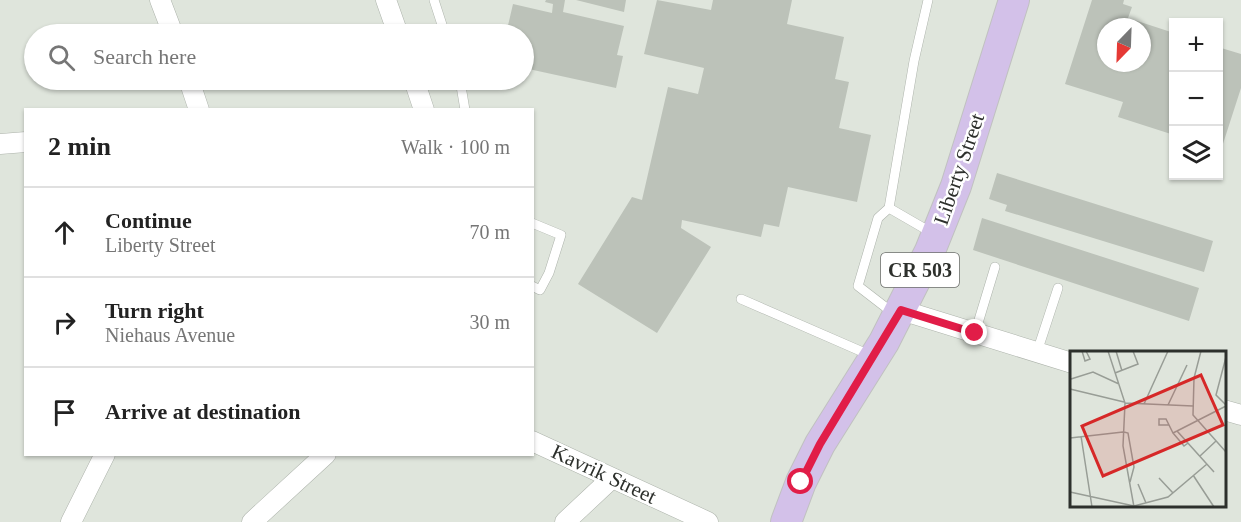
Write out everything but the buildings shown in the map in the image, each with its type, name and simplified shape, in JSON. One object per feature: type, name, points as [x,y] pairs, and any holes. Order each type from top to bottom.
[{"type":"main road","name":"Liberty Street","points":[[786,522],[801,482],[820,444],[899,313],[936,236],[956,186],[1014,0]]},
{"type":"street","points":[[160,0],[168,24]]},
{"type":"street","points":[[386,0],[394,24]]},
{"type":"street","points":[[192,90],[198,108]]},
{"type":"street","points":[[417,90],[423,108]]},
{"type":"street","points":[[0,144],[24,142]]},
{"type":"street","points":[[899,313],[975,333],[1070,363]]},
{"type":"street","points":[[1226,411],[1241,415]]},
{"type":"street","name":"Kavrik Street","points":[[534,442],[708,522]]},
{"type":"street","points":[[71,522],[104,456]]},
{"type":"street","points":[[252,522],[324,456]]},
{"type":"street","points":[[564,522],[612,478]]},
{"type":"lane","points":[[434,0],[442,24]]},
{"type":"lane","points":[[899,313],[858,286],[878,218],[889,208],[914,61],[928,0]]},
{"type":"lane","points":[[462,90],[465,108]]},
{"type":"lane","points":[[889,208],[936,236]]},
{"type":"lane","points":[[534,224],[561,235],[549,273],[540,290],[534,287]]},
{"type":"lane","points":[[975,333],[995,267]]},
{"type":"lane","points":[[1037,352],[1058,288]]},
{"type":"lane","points":[[741,299],[874,357]]},
{"type":"route","points":[[801,482],[820,444],[884,342],[901,310],[975,333]]}]
